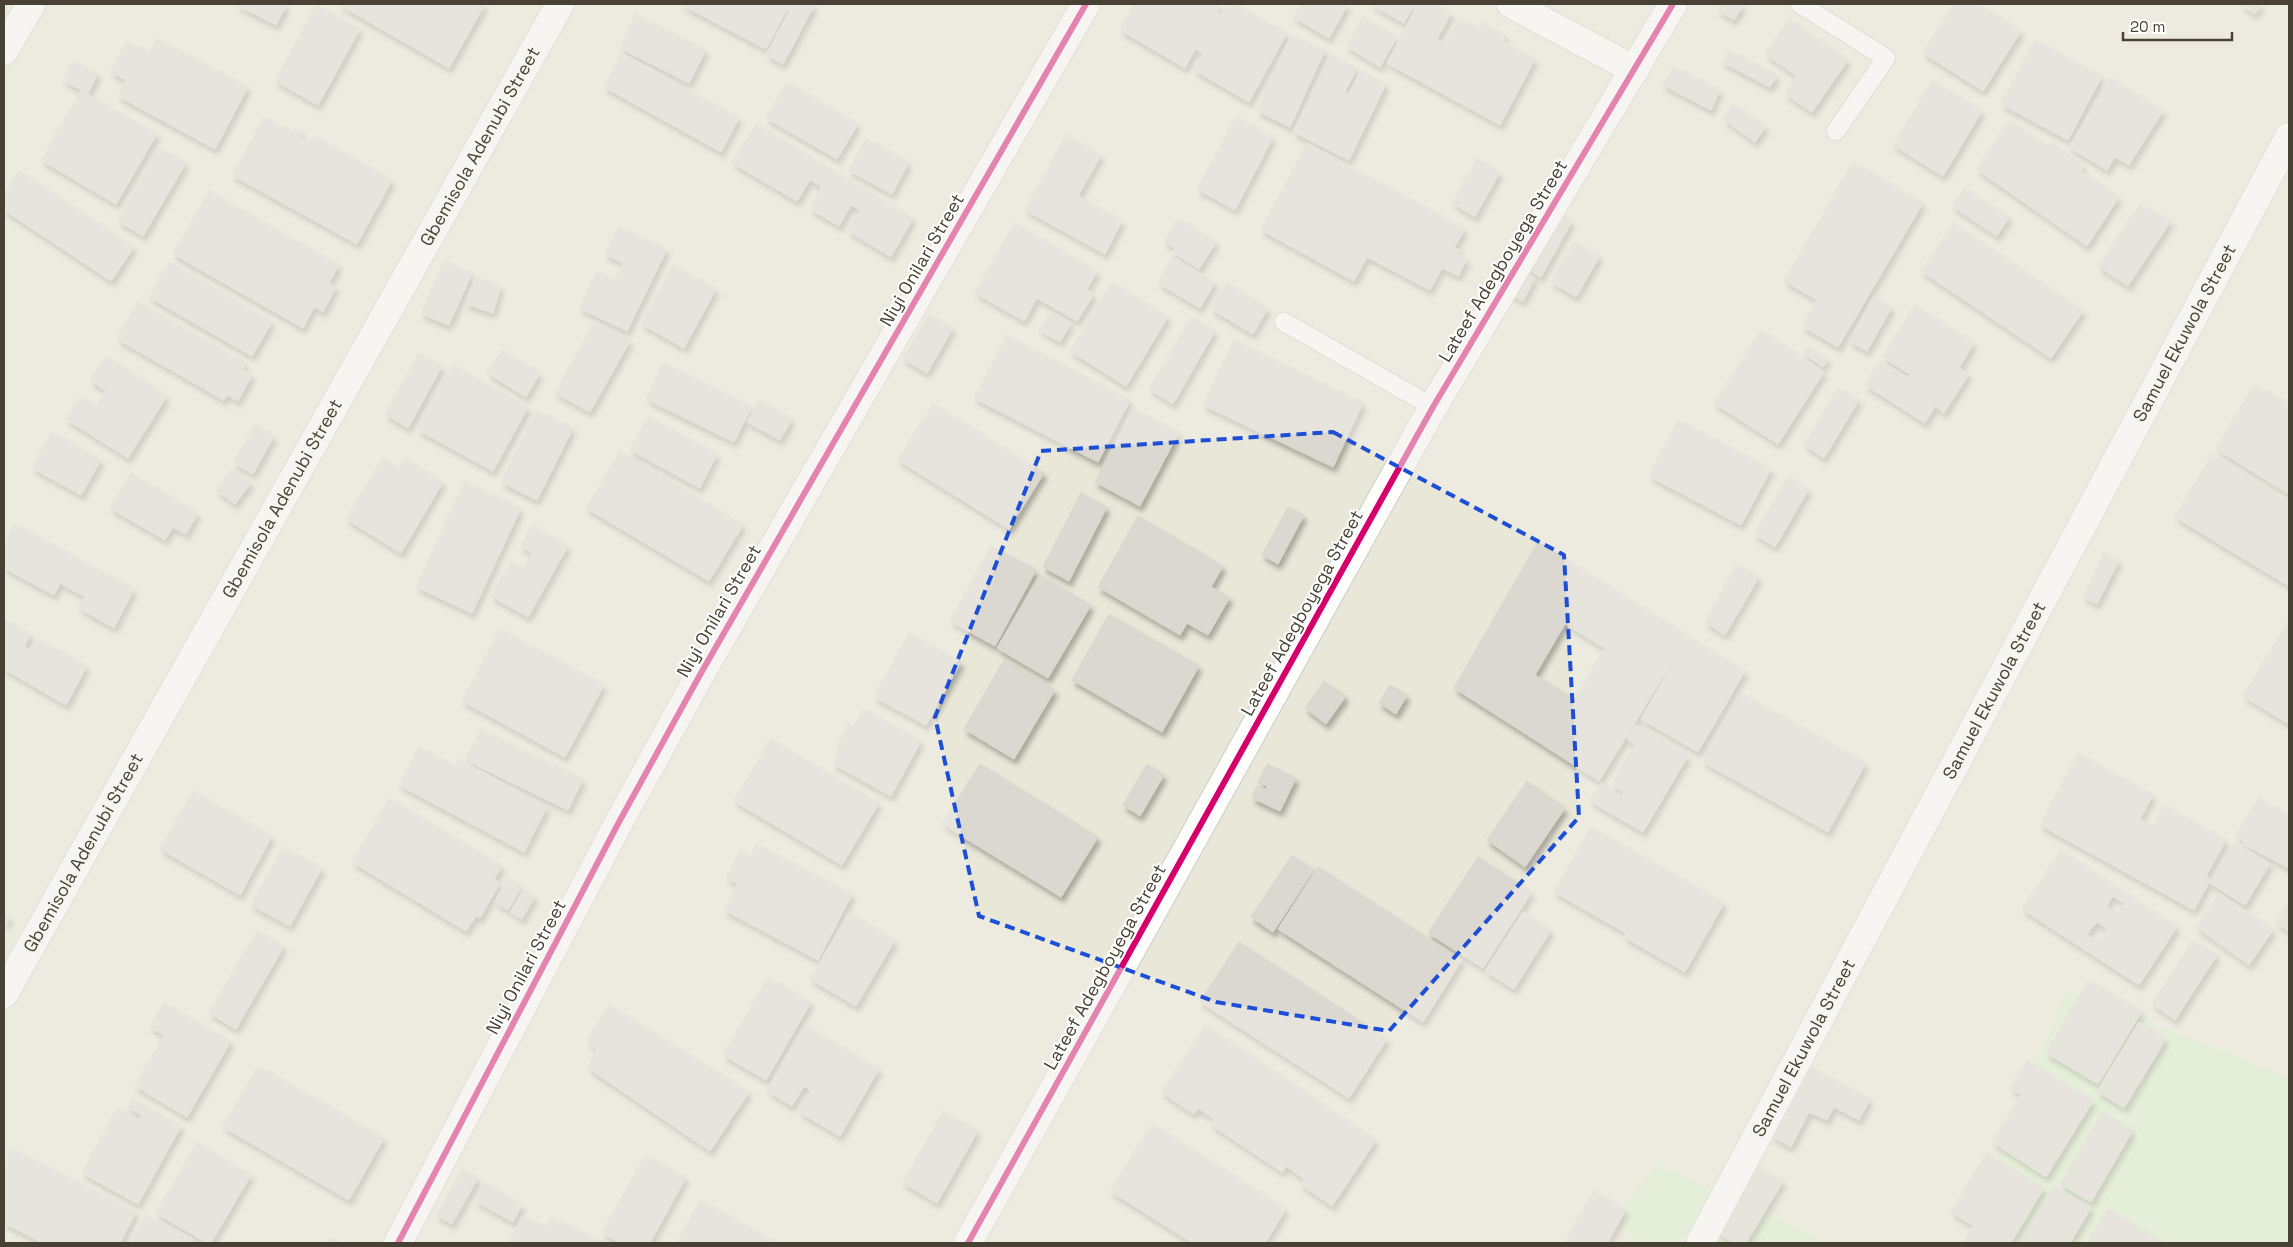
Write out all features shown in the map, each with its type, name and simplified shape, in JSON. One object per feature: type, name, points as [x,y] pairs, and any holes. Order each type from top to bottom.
[{"type":"street","points":[[4,51],[31,4]]},
{"type":"street","name":"Gbemisola Adenubi Street","points":[[4,994],[560,4]]},
{"type":"street","name":"Niyi Onilari Street","points":[[398,1243],[619,822],[701,673],[1086,4]]},
{"type":"street","points":[[1511,4],[1635,70]]},
{"type":"street","name":"Lateef Adegboyega Street","points":[[968,1243],[1433,407],[1673,4]]},
{"type":"street","name":"Samuel Ekuwola Street","points":[[1700,1243],[2289,137]]},
{"type":"lane","points":[[1800,4],[1886,58],[1836,131]]},
{"type":"lane","points":[[1284,322],[1433,407]]},
{"type":"highlighted area","points":[[1333,432],[1564,555],[1579,817],[1389,1031],[1216,1002],[979,916],[935,717],[1041,451]]},
{"type":"shaded area","points":[[4,4],[2289,4],[2289,1077],[2066,989],[1962,1243],[1829,1243],[1659,1164],[1609,1220],[1640,1243],[4,1243]]},
{"type":"green space","points":[[2066,989],[2289,1077],[2289,1243],[1962,1243]]},
{"type":"green space","points":[[1658,1164],[1829,1243],[1640,1243],[1609,1220]]},
{"type":"building","points":[[235,4],[287,4],[276,25]]},
{"type":"building","points":[[338,4],[485,4],[449,68]]},
{"type":"building","points":[[680,4],[790,4],[766,49]]},
{"type":"building","points":[[793,4],[815,4],[783,64],[766,55]]},
{"type":"building","points":[[1134,4],[1220,4],[1216,11],[1222,15],[1229,4],[1235,4],[1287,33],[1249,102],[1194,70],[1203,54],[1195,49],[1185,68],[1120,30]]},
{"type":"building","points":[[1301,4],[1348,4],[1329,38],[1293,17]]},
{"type":"building","points":[[1370,4],[1415,4],[1404,23]]},
{"type":"building","points":[[1418,4],[1434,4],[1451,13],[1437,39],[1446,44],[1460,18],[1479,28],[1482,23],[1506,36],[1503,41],[1535,59],[1500,125],[1387,63]]},
{"type":"building","points":[[1722,4],[1744,4],[1734,20],[1718,11]]},
{"type":"building","points":[[1954,4],[1978,4],[2021,31],[1983,91],[1923,53]]},
{"type":"building","points":[[2240,4],[2262,4],[2255,14]]},
{"type":"building","points":[[316,5],[360,29],[318,105],[275,81]]},
{"type":"building","points":[[636,14],[706,50],[689,83],[620,48]]},
{"type":"building","points":[[1363,17],[1397,37],[1380,67],[1346,46]]},
{"type":"building","points":[[1789,19],[1848,60],[1812,112],[1785,94],[1797,76],[1765,54]]},
{"type":"building","points":[[1291,35],[1325,50],[1290,127],[1257,111]]},
{"type":"building","points":[[157,38],[248,87],[215,149],[118,96],[126,80],[111,72],[127,41],[149,53]]},
{"type":"building","points":[[2035,40],[2102,76],[2068,140],[2001,104]]},
{"type":"building","points":[[1729,50],[1777,75],[1770,87],[1722,62]]},
{"type":"building","points":[[622,53],[739,118],[721,152],[604,87]]},
{"type":"building","points":[[1331,55],[1357,68],[1345,92],[1349,94],[1360,71],[1386,84],[1349,160],[1293,132]]},
{"type":"building","points":[[73,61],[98,73],[88,93],[63,81]]},
{"type":"building","points":[[1673,66],[1720,90],[1711,110],[1663,85]]},
{"type":"building","points":[[2111,78],[2163,111],[2129,165],[2115,157],[2107,170],[2069,147]]},
{"type":"building","points":[[1932,81],[1982,111],[1943,176],[1893,145]]},
{"type":"building","points":[[787,82],[858,124],[837,159],[766,118]]},
{"type":"building","points":[[81,90],[157,134],[116,204],[41,160]]},
{"type":"building","points":[[1733,104],[1766,126],[1755,142],[1723,119]]},
{"type":"building","points":[[264,117],[293,133],[295,129],[302,132],[299,137],[310,143],[314,136],[392,180],[357,244],[232,175]]},
{"type":"building","points":[[1236,117],[1273,137],[1235,210],[1197,189]]},
{"type":"building","points":[[2009,120],[2048,146],[2050,142],[2084,166],[2081,171],[2119,197],[2087,246],[1976,169]]},
{"type":"building","points":[[756,124],[913,218],[891,257],[848,231],[860,210],[851,205],[839,226],[810,209],[822,187],[810,180],[797,201],[732,163]]},
{"type":"building","points":[[1066,135],[1101,155],[1078,196],[1122,221],[1105,254],[1025,210]]},
{"type":"building","points":[[866,138],[909,162],[892,194],[848,170]]},
{"type":"building","points":[[1307,143],[1465,229],[1454,248],[1460,250],[1458,254],[1467,259],[1458,276],[1442,268],[1430,290],[1367,257],[1354,281],[1261,230]]},
{"type":"building","points":[[160,148],[186,163],[143,236],[118,221]]},
{"type":"building","points":[[1477,159],[1500,172],[1475,217],[1452,203]]},
{"type":"building","points":[[1853,162],[1923,203],[1838,347],[1802,326],[1817,300],[1784,281]]},
{"type":"building","points":[[19,171],[134,247],[111,281],[4,210],[4,194]]},
{"type":"building","points":[[1964,188],[2009,217],[1997,236],[1952,206]]},
{"type":"building","points":[[209,191],[339,265],[329,283],[336,287],[323,312],[314,307],[303,328],[173,254]]},
{"type":"building","points":[[2140,204],[2171,221],[2128,286],[2098,266]]},
{"type":"building","points":[[1553,209],[1572,221],[1541,277],[1520,265]]},
{"type":"building","points":[[1178,218],[1216,242],[1199,269],[1172,252],[1175,248],[1164,242]]},
{"type":"building","points":[[1014,223],[1097,271],[1087,289],[1094,294],[1077,321],[1037,298],[1024,321],[975,293]]},
{"type":"building","points":[[1953,223],[2083,311],[2051,358],[1921,271]]},
{"type":"building","points":[[619,226],[667,249],[627,331],[579,308],[597,271],[615,280],[623,263],[605,254]]},
{"type":"building","points":[[1574,242],[1600,256],[1576,297],[1551,282]]},
{"type":"building","points":[[1173,257],[1215,282],[1200,308],[1158,283]]},
{"type":"building","points":[[444,261],[472,273],[449,325],[421,314]]},
{"type":"building","points":[[169,262],[272,322],[252,356],[149,297]]},
{"type":"building","points":[[673,265],[716,289],[684,348],[641,324]]},
{"type":"building","points":[[1517,268],[1535,278],[1523,301],[1504,291]]},
{"type":"building","points":[[475,277],[501,286],[493,313],[466,304]]},
{"type":"building","points":[[1112,282],[1168,317],[1126,386],[1070,351]]},
{"type":"building","points":[[1226,283],[1268,308],[1253,334],[1211,309]]},
{"type":"building","points":[[1874,296],[1892,307],[1867,351],[1849,341]]},
{"type":"building","points":[[138,302],[245,363],[242,369],[252,375],[238,401],[227,395],[224,400],[117,339]]},
{"type":"building","points":[[1915,305],[1974,343],[1959,368],[1969,374],[1944,413],[1935,406],[1925,423],[1865,385],[1880,361],[1908,378],[1910,374],[1882,357]]},
{"type":"building","points":[[1050,311],[1071,323],[1060,342],[1039,330]]},
{"type":"building","points":[[929,314],[953,328],[927,373],[903,359]]},
{"type":"building","points":[[1191,317],[1215,331],[1173,404],[1149,389]]},
{"type":"building","points":[[595,321],[630,341],[590,412],[555,393]]},
{"type":"building","points":[[1761,330],[1824,372],[1778,444],[1714,403]]},
{"type":"building","points":[[1007,335],[1130,400],[1098,462],[974,398]]},
{"type":"building","points":[[1234,340],[1363,403],[1333,467],[1203,405]]},
{"type":"building","points":[[1808,346],[1828,359],[1823,367],[1803,353]]},
{"type":"building","points":[[502,350],[540,373],[526,397],[487,373]]},
{"type":"building","points":[[419,353],[442,366],[408,428],[385,414]]},
{"type":"building","points":[[106,356],[167,396],[128,458],[66,419],[80,396],[96,406],[106,391],[90,380]]},
{"type":"building","points":[[663,363],[752,407],[734,442],[646,399]]},
{"type":"building","points":[[452,365],[528,407],[493,471],[418,430]]},
{"type":"building","points":[[2254,384],[2289,404],[2289,494],[2216,449]]},
{"type":"building","points":[[1838,388],[1859,400],[1824,458],[1804,445]]},
{"type":"building","points":[[759,400],[792,419],[780,440],[747,422]]},
{"type":"building","points":[[933,404],[1044,473],[1009,529],[898,460]]},
{"type":"building","points":[[1134,409],[1179,432],[1140,506],[1095,482]]},
{"type":"building","points":[[537,410],[573,428],[537,500],[501,482]]},
{"type":"building","points":[[648,417],[717,454],[700,488],[630,450]]},
{"type":"building","points":[[1678,420],[1771,469],[1741,525],[1649,476]]},
{"type":"building","points":[[255,424],[274,436],[253,474],[233,463]]},
{"type":"building","points":[[52,432],[101,460],[81,495],[32,468]]},
{"type":"building","points":[[620,451],[743,525],[709,581],[586,508]]},
{"type":"building","points":[[2211,455],[2289,503],[2289,586],[2175,517]]},
{"type":"building","points":[[383,458],[399,468],[405,459],[443,482],[401,553],[346,519]]},
{"type":"building","points":[[231,469],[251,483],[235,504],[216,490]]},
{"type":"building","points":[[131,473],[198,513],[186,534],[173,527],[165,540],[110,508]]},
{"type":"building","points":[[1788,477],[1809,489],[1775,547],[1754,534]]},
{"type":"building","points":[[465,481],[521,508],[472,613],[416,587]]},
{"type":"building","points":[[1081,493],[1107,507],[1069,581],[1043,567]]},
{"type":"building","points":[[1288,507],[1304,515],[1278,564],[1262,555]]},
{"type":"building","points":[[1138,516],[1223,566],[1211,587],[1230,597],[1208,635],[1187,623],[1180,635],[1098,587]]},
{"type":"building","points":[[15,524],[134,589],[114,628],[79,608],[85,597],[60,583],[54,595],[4,568],[4,544]]},
{"type":"building","points":[[532,525],[568,546],[528,617],[491,596],[511,561],[523,568],[532,553],[520,546]]},
{"type":"building","points":[[1538,542],[1688,636],[1599,781],[1454,688]],"holes":[[[1565,624],[1605,648],[1575,699],[1535,675]]]},
{"type":"building","points":[[991,546],[1036,570],[995,646],[950,621]]},
{"type":"building","points":[[2104,553],[2119,560],[2097,604],[2083,597]]},
{"type":"building","points":[[1737,564],[1759,577],[1725,635],[1705,622]]},
{"type":"building","points":[[1040,575],[1091,605],[1048,678],[997,648]]},
{"type":"building","points":[[1109,614],[1199,666],[1162,732],[1072,680]]},
{"type":"building","points":[[4,619],[31,634],[24,646],[32,651],[39,639],[87,666],[66,705],[4,669]]},
{"type":"building","points":[[2287,623],[2289,624],[2289,724],[2243,696]]},
{"type":"building","points":[[500,629],[604,685],[565,757],[462,701]]},
{"type":"building","points":[[909,633],[961,662],[926,725],[874,697]]},
{"type":"building","points":[[1688,637],[1745,671],[1698,752],[1641,719]]},
{"type":"building","points":[[1004,660],[1055,690],[1014,759],[964,729]]},
{"type":"building","points":[[1324,681],[1346,696],[1326,724],[1305,708]]},
{"type":"building","points":[[1390,685],[1407,695],[1396,714],[1379,703]]},
{"type":"building","points":[[1741,693],[1866,763],[1828,832],[1703,762]]},
{"type":"building","points":[[864,709],[921,741],[891,796],[833,764],[841,749],[837,746],[849,723],[854,726]]},
{"type":"building","points":[[1635,724],[1688,756],[1643,832],[1590,801],[1601,783],[1622,796],[1624,792],[1612,784],[1635,744],[1627,739]]},
{"type":"building","points":[[481,729],[583,779],[568,810],[465,760]]},
{"type":"building","points":[[770,739],[879,803],[842,865],[734,801]]},
{"type":"building","points":[[419,747],[455,766],[459,759],[547,807],[524,852],[399,785]]},
{"type":"building","points":[[2078,753],[2153,795],[2140,819],[2153,826],[2164,805],[2226,840],[2206,876],[2211,879],[2194,910],[2040,825]]},
{"type":"building","points":[[980,764],[1098,837],[1061,897],[942,824]]},
{"type":"building","points":[[1147,764],[1164,775],[1140,816],[1123,805]]},
{"type":"building","points":[[1267,764],[1296,778],[1280,811],[1252,798],[1257,786],[1266,789],[1267,786],[1258,783]]},
{"type":"building","points":[[1527,781],[1565,808],[1525,867],[1487,840]]},
{"type":"building","points":[[193,791],[272,836],[240,895],[160,849]]},
{"type":"building","points":[[389,798],[502,866],[494,879],[500,883],[480,918],[476,916],[466,931],[352,862]]},
{"type":"building","points":[[2258,798],[2289,817],[2289,868],[2236,836]]},
{"type":"building","points":[[2265,802],[2289,815],[2289,868],[2243,844]]},
{"type":"building","points":[[1591,827],[1724,903],[1685,972],[1624,937],[1626,933],[1554,892]]},
{"type":"building","points":[[2235,842],[2270,864],[2245,905],[2210,883]]},
{"type":"building","points":[[756,844],[852,894],[818,960],[724,910],[738,884],[726,878],[740,851],[751,856]]},
{"type":"building","points":[[283,847],[322,868],[290,926],[251,905]]},
{"type":"building","points":[[2061,850],[2177,927],[2139,985],[2022,909]],"holes":[[[2112,896],[2124,903],[2118,913],[2107,907]],[[2097,922],[2107,929],[2097,942],[2087,934]]]},
{"type":"building","points":[[1292,855],[1314,870],[1273,932],[1251,917]]},
{"type":"building","points":[[1478,857],[1532,892],[1483,968],[1428,933]]},
{"type":"building","points":[[1318,867],[1462,960],[1423,1022],[1278,929]]},
{"type":"building","points":[[508,878],[522,886],[508,910],[495,902]]},
{"type":"building","points":[[524,889],[535,896],[522,919],[510,912]]},
{"type":"building","points":[[2219,893],[2273,930],[2249,965],[2196,927]]},
{"type":"building","points":[[2289,902],[2289,931],[2276,923]]},
{"type":"building","points":[[1523,912],[1551,930],[1514,989],[1485,971]]},
{"type":"building","points":[[849,913],[895,940],[856,1006],[810,979]]},
{"type":"building","points":[[4,914],[10,917],[4,927]]},
{"type":"building","points":[[257,930],[284,946],[236,1029],[209,1013]]},
{"type":"building","points":[[2193,940],[2217,955],[2175,1020],[2152,1004]]},
{"type":"building","points":[[1239,942],[1387,1039],[1349,1098],[1200,1002]]},
{"type":"building","points":[[768,977],[811,1002],[766,1080],[723,1055]]},
{"type":"building","points":[[2089,980],[2142,1011],[2098,1084],[2046,1053]]},
{"type":"building","points":[[164,1003],[231,1041],[187,1117],[135,1086],[164,1035],[150,1027]]},
{"type":"building","points":[[609,1005],[749,1092],[710,1151],[588,1068],[596,1050],[587,1040]]},
{"type":"building","points":[[2139,1022],[2166,1039],[2124,1108],[2097,1091]]},
{"type":"building","points":[[805,1025],[879,1069],[840,1136],[799,1112],[811,1090],[804,1086],[792,1106],[767,1091]]},
{"type":"building","points":[[1205,1025],[1376,1140],[1332,1206],[1300,1184],[1304,1179],[1286,1166],[1282,1172],[1210,1124],[1214,1119],[1198,1108],[1194,1114],[1161,1092]]},
{"type":"building","points":[[2027,1060],[2093,1101],[2046,1177],[1992,1142],[2021,1095],[2010,1088]]},
{"type":"building","points":[[258,1066],[384,1138],[349,1200],[223,1127]]},
{"type":"building","points":[[1808,1066],[1870,1099],[1859,1120],[1834,1107],[1827,1120],[1809,1112],[1791,1147],[1771,1136]]},
{"type":"building","points":[[132,1098],[181,1126],[138,1204],[82,1173],[117,1108],[140,1120],[142,1115],[127,1107]]},
{"type":"building","points":[[943,1111],[978,1131],[937,1203],[903,1183]]},
{"type":"building","points":[[2102,1112],[2133,1130],[2091,1202],[2060,1184]]},
{"type":"building","points":[[1152,1124],[1286,1209],[1265,1243],[1193,1243],[1110,1191]]},
{"type":"building","points":[[197,1143],[251,1175],[211,1243],[207,1243],[156,1213]]},
{"type":"building","points":[[12,1149],[136,1212],[120,1243],[43,1243],[4,1223],[4,1166]]},
{"type":"building","points":[[1986,1153],[2044,1188],[2011,1243],[1968,1243],[1964,1241],[1973,1226],[1951,1212]]},
{"type":"building","points":[[645,1155],[686,1177],[650,1243],[621,1243],[602,1233]]},
{"type":"building","points":[[1756,1165],[1783,1181],[1746,1243],[1734,1243],[1716,1232]]},
{"type":"building","points":[[463,1169],[478,1178],[452,1224],[436,1215]]},
{"type":"building","points":[[485,1183],[522,1205],[513,1222],[475,1201]]},
{"type":"building","points":[[2054,1186],[2091,1208],[2070,1243],[2021,1243]]},
{"type":"building","points":[[1594,1191],[1626,1210],[1607,1243],[1564,1243]]},
{"type":"building","points":[[701,1200],[777,1243],[676,1243]]},
{"type":"building","points":[[2108,1209],[2164,1243],[2087,1243]]},
{"type":"building","points":[[146,1215],[193,1239],[190,1243],[131,1243]]},
{"type":"building","points":[[523,1216],[546,1227],[551,1217],[605,1243],[509,1243]]},
{"type":"building","points":[[331,1237],[341,1243],[327,1243]]},
{"type":"cycle path","points":[[398,1243],[619,822],[701,673],[1086,4]]},
{"type":"cycle path","points":[[968,1243],[1433,407],[1673,4]]}]
